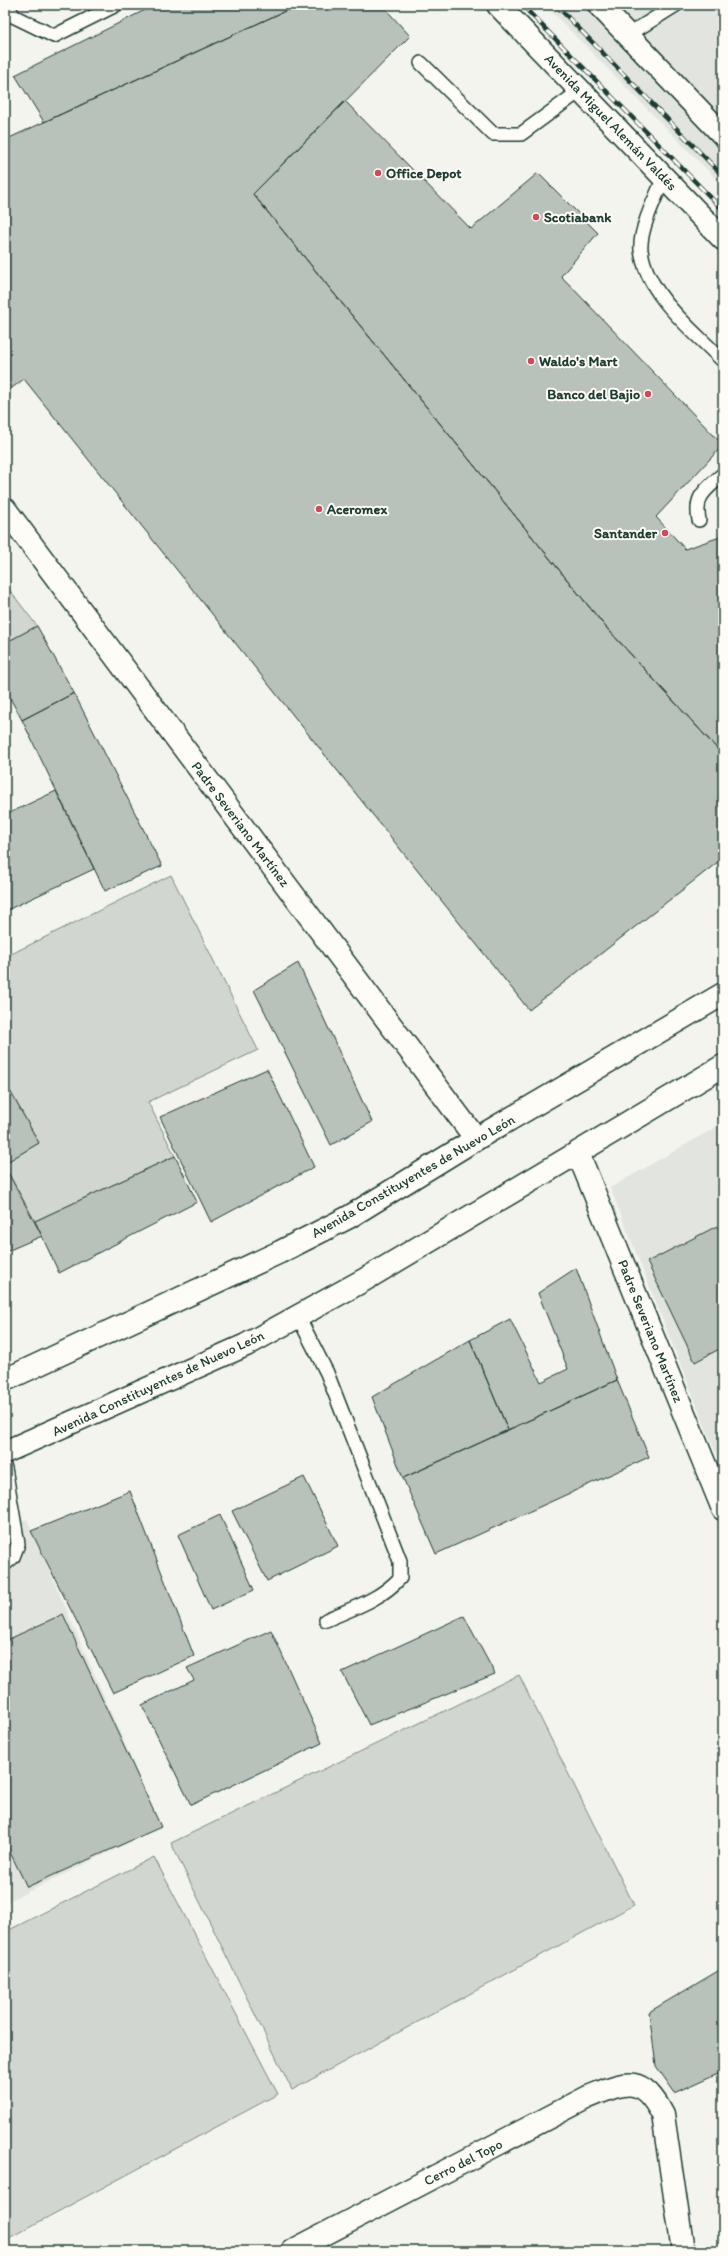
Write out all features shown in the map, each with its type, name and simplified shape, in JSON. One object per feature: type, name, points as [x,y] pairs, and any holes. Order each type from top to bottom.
[{"type":"main road","name":"Avenida Miguel Alemán Valdés","points":[[498,5],[723,239]]},
{"type":"main road","points":[[599,5],[723,135]]},
{"type":"main road","name":"Padre Severiano Martínez","points":[[5,509],[476,1139]]},
{"type":"main road","name":"Avenida Constituyentes de Nuevo León","points":[[5,1380],[280,1252],[349,1217],[476,1139],[723,994]]},
{"type":"main road","name":"Avenida Constituyentes de Nuevo León","points":[[5,1452],[246,1345],[364,1280],[723,1066]]},
{"type":"main road","name":"Padre Severiano Martínez","points":[[578,1153],[723,1508]]},
{"type":"main road","name":"Cerro del Topo","points":[[292,2251],[329,2243],[588,2097],[620,2084],[638,2085],[654,2099],[662,2116],[683,2251]]},
{"type":"lane","points":[[8,5],[13,16],[54,36],[116,5]]},
{"type":"lane","points":[[628,35],[676,5]]},
{"type":"lane","points":[[421,63],[493,134],[521,134],[580,90]]},
{"type":"lane","points":[[664,178],[646,220],[641,249],[652,284],[674,311],[723,361]]},
{"type":"lane","points":[[698,520],[696,508],[700,496],[723,474]]},
{"type":"lane","points":[[298,1316],[327,1373],[400,1561],[400,1578],[388,1591],[371,1601],[326,1620]]},
{"type":"lane","points":[[5,1468],[18,1544],[13,1557],[5,1564]]},
{"type":"shaded area","points":[[545,5],[723,5],[723,186]]},
{"type":"shaded area","points":[[5,584],[37,626],[5,643]]},
{"type":"shaded area","points":[[171,875],[258,1050],[148,1102],[175,1156],[35,1221],[5,1167],[5,1163],[39,1143],[5,1082],[5,957]]},
{"type":"shaded area","points":[[723,1123],[723,1471],[610,1188]]},
{"type":"shaded area","points":[[27,1519],[161,1827],[5,1903],[5,1529]]},
{"type":"shaded area","points":[[519,1675],[634,1905],[292,2090],[171,1843]]},
{"type":"shaded area","points":[[154,1857],[278,2094],[5,2240],[5,1932]]},
{"type":"building","points":[[155,5],[298,5],[44,122],[15,75]]},
{"type":"building","name":"Aceromex","points":[[298,5],[382,5],[410,36],[253,194],[604,625],[723,755],[723,858],[529,1010],[24,379],[5,393],[5,140]]},
{"type":"building","points":[[345,101],[471,229],[538,173],[598,233],[561,276],[723,445],[656,517],[685,549],[723,536],[723,755],[604,625],[253,194]]},
{"type":"building","points":[[37,626],[74,693],[22,720],[5,689],[5,643]]},
{"type":"building","points":[[74,693],[162,866],[105,891],[22,720]]},
{"type":"building","points":[[56,791],[94,869],[5,911],[5,815]]},
{"type":"building","points":[[298,963],[372,1122],[331,1145],[254,990]]},
{"type":"building","points":[[267,1069],[314,1167],[211,1222],[160,1117]]},
{"type":"building","points":[[5,1082],[39,1143],[5,1163]]},
{"type":"building","points":[[175,1156],[197,1202],[59,1273],[35,1221]]},
{"type":"building","points":[[5,1167],[42,1236],[5,1252]]},
{"type":"building","points":[[717,1226],[723,1238],[723,1347],[695,1362],[647,1262]]},
{"type":"building","points":[[576,1268],[617,1380],[508,1430],[470,1340],[510,1319],[541,1382],[568,1369],[538,1293]]},
{"type":"building","points":[[470,1340],[508,1430],[403,1478],[372,1397]]},
{"type":"building","points":[[617,1380],[649,1457],[436,1554],[403,1478]]},
{"type":"building","points":[[304,1477],[338,1546],[267,1581],[232,1511]]},
{"type":"building","points":[[130,1491],[194,1656],[113,1693],[31,1531]]},
{"type":"building","points":[[220,1515],[254,1590],[211,1610],[178,1535]]},
{"type":"building","points":[[63,1614],[161,1827],[27,1887],[5,1842],[5,1641]]},
{"type":"building","points":[[464,1616],[495,1674],[369,1725],[342,1672]]},
{"type":"building","points":[[271,1630],[322,1743],[191,1805],[142,1705],[194,1680],[187,1668]]},
{"type":"building","points":[[723,1968],[723,2071],[675,2093],[656,2066],[649,2012]]},
{"type":"railway","points":[[522,5],[723,210]]},
{"type":"railway","points":[[556,5],[723,176]]},
{"type":"place","name":"Office Depot","points":[[378,173]]},
{"type":"place","name":"Scotiabank","points":[[536,217]]},
{"type":"place","name":"Waldo's Mart","points":[[531,361]]},
{"type":"place","name":"Banco del Bajio","points":[[648,394]]},
{"type":"place","name":"Aceromex","points":[[319,509]]},
{"type":"place","name":"Santander","points":[[665,533]]}]
